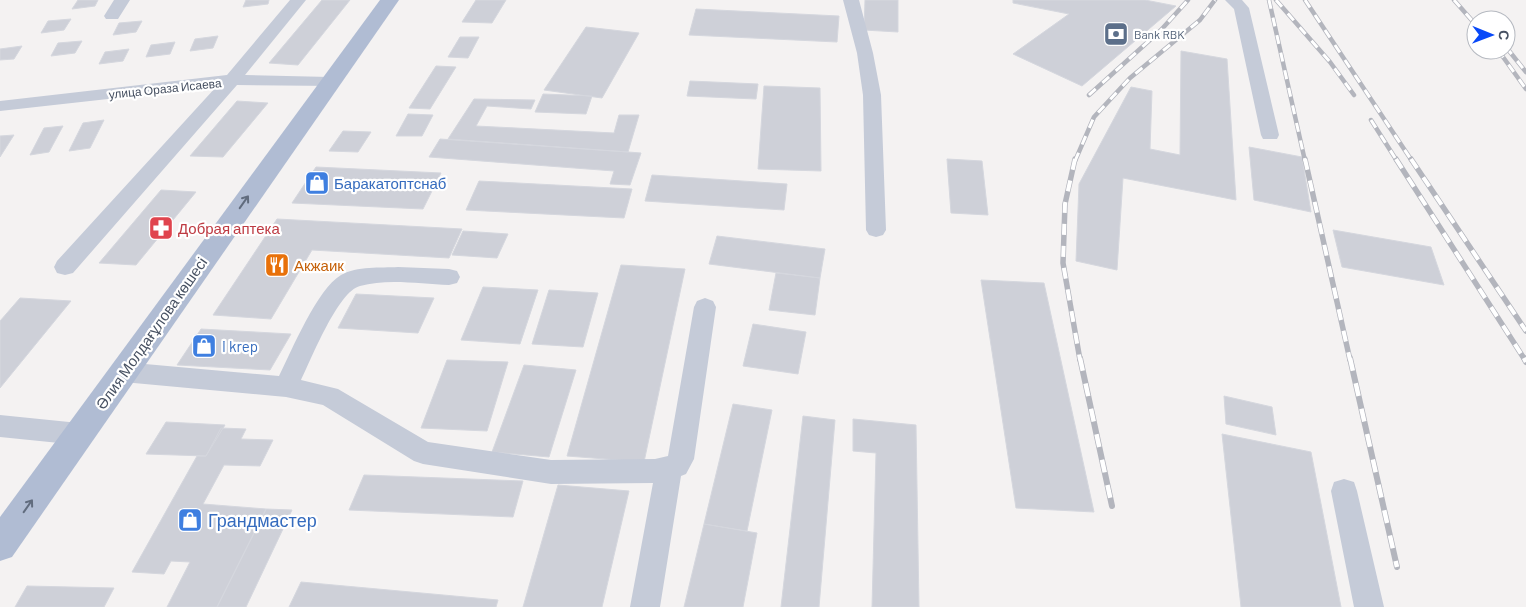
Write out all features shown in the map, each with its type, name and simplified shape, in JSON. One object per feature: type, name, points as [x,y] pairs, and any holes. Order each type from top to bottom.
[{"type":"main road","name":"Әлия Молдағұлова көшесі","points":[[0,545],[390,0]]},
{"type":"street","points":[[112,16],[122,0]]},
{"type":"street","points":[[65,267],[232,80],[298,0]]},
{"type":"street","points":[[851,0],[865,53],[872,95],[876,230]]},
{"type":"street","points":[[1233,0],[1241,8],[1270,135]]},
{"type":"street","name":"улица Ораза Исаева","points":[[0,106],[232,80],[330,82]]},
{"type":"street","points":[[286,387],[340,286],[363,277],[449,277]]},
{"type":"street","points":[[123,372],[286,387],[329,396],[423,453],[551,472],[669,469],[677,466],[681,459],[706,307]]},
{"type":"street","points":[[0,426],[80,434]]},
{"type":"street","points":[[645,607],[669,469]]},
{"type":"street","points":[[1344,492],[1370,607]]},
{"type":"building","points":[[78,0],[98,0],[95,6],[72,9]]},
{"type":"building","points":[[246,0],[269,0],[268,4],[243,7]]},
{"type":"building","points":[[322,0],[350,0],[298,65],[269,63]]},
{"type":"building","points":[[476,0],[506,0],[492,23],[462,22]]},
{"type":"building","points":[[865,0],[898,0],[898,32],[864,30]]},
{"type":"building","points":[[1013,0],[1145,0],[1176,6],[1082,86],[1013,54],[1069,14],[1013,3]]},
{"type":"building","points":[[696,9],[839,16],[837,42],[689,35]]},
{"type":"building","points":[[71,19],[64,30],[41,33],[48,21]]},
{"type":"building","points":[[142,21],[136,32],[113,35],[119,23]]},
{"type":"building","points":[[586,27],[639,33],[602,98],[544,90]]},
{"type":"building","points":[[218,36],[213,48],[190,51],[195,39]]},
{"type":"building","points":[[460,37],[479,37],[468,58],[448,57]]},
{"type":"building","points":[[82,41],[75,53],[51,56],[58,43]]},
{"type":"building","points":[[175,42],[170,54],[146,57],[151,45]]},
{"type":"building","points":[[22,46],[14,59],[0,60],[0,49]]},
{"type":"building","points":[[129,49],[123,61],[99,64],[105,52]]},
{"type":"building","points":[[1181,51],[1227,59],[1236,200],[1123,178],[1117,270],[1076,261],[1079,184],[1131,87],[1152,91],[1150,149],[1180,155]]},
{"type":"building","points":[[436,66],[456,67],[430,109],[409,108]]},
{"type":"building","points":[[690,81],[758,84],[756,99],[687,96]]},
{"type":"building","points":[[764,86],[820,88],[821,171],[758,169]]},
{"type":"building","points":[[543,94],[592,96],[586,114],[535,112]]},
{"type":"building","points":[[474,99],[535,100],[531,109],[487,106],[476,126],[614,133],[619,115],[639,115],[628,152],[448,139]]},
{"type":"building","points":[[237,101],[268,103],[223,157],[190,156]]},
{"type":"building","points":[[408,114],[433,115],[422,136],[396,136]]},
{"type":"building","points":[[104,120],[90,148],[69,151],[83,123]]},
{"type":"building","points":[[63,126],[49,152],[30,155],[44,128]]},
{"type":"building","points":[[343,131],[371,132],[358,152],[329,151]]},
{"type":"building","points":[[14,135],[0,157],[0,136]]},
{"type":"building","points":[[440,139],[641,153],[630,185],[610,184],[614,171],[429,157]]},
{"type":"building","points":[[1249,147],[1302,157],[1311,212],[1254,200]]},
{"type":"building","points":[[947,159],[982,161],[988,215],[951,213]]},
{"type":"building","points":[[316,167],[441,173],[423,209],[292,203]]},
{"type":"building","points":[[652,175],[787,184],[784,210],[645,201]]},
{"type":"building","points":[[479,181],[632,189],[624,218],[466,210]]},
{"type":"building","points":[[161,190],[196,192],[136,265],[99,263]]},
{"type":"building","points":[[277,219],[462,229],[449,258],[312,250],[271,319],[213,315]]},
{"type":"building","points":[[1333,230],[1431,247],[1444,285],[1342,267]]},
{"type":"building","points":[[463,231],[508,234],[497,258],[452,255]]},
{"type":"building","points":[[717,236],[825,249],[820,278],[709,264]]},
{"type":"building","points":[[621,265],[685,269],[644,462],[567,456]]},
{"type":"building","points":[[776,273],[820,278],[815,315],[769,310]]},
{"type":"building","points":[[981,280],[1044,283],[1094,512],[1016,508]]},
{"type":"building","points":[[483,287],[538,290],[520,344],[461,340]]},
{"type":"building","points":[[549,290],[598,293],[583,347],[532,344]]},
{"type":"building","points":[[356,294],[434,298],[418,333],[338,328]]},
{"type":"building","points":[[20,298],[71,301],[0,388],[0,321]]},
{"type":"building","points":[[753,324],[806,332],[798,374],[743,366]]},
{"type":"building","points":[[201,329],[291,334],[270,370],[177,365]]},
{"type":"building","points":[[447,360],[508,362],[487,431],[421,428]]},
{"type":"building","points":[[524,365],[576,370],[549,457],[492,452]]},
{"type":"building","points":[[1224,396],[1272,407],[1276,435],[1226,424]]},
{"type":"building","points":[[733,404],[772,410],[747,531],[704,524]]},
{"type":"building","points":[[803,416],[835,420],[819,607],[781,607]]},
{"type":"building","points":[[853,419],[916,425],[919,607],[872,607],[876,453],[853,451]]},
{"type":"building","points":[[166,422],[225,425],[206,456],[146,454]]},
{"type":"building","points":[[221,428],[246,429],[241,439],[273,440],[260,466],[224,465],[203,504],[266,509],[217,607],[167,607],[190,562],[171,561],[164,574],[132,572],[197,456],[206,456]]},
{"type":"building","points":[[1222,434],[1311,452],[1341,607],[1241,607]]},
{"type":"building","points":[[364,475],[523,481],[513,517],[349,510]]},
{"type":"building","points":[[558,485],[629,491],[602,607],[523,607]]},
{"type":"building","points":[[266,509],[292,510],[246,607],[217,607]]},
{"type":"building","points":[[704,524],[757,533],[743,607],[684,607]]},
{"type":"building","points":[[301,582],[498,600],[496,607],[289,607]]},
{"type":"building","points":[[27,586],[114,588],[104,607],[15,607]]},
{"type":"railway","points":[[1089,95],[1161,30],[1188,0]]},
{"type":"railway","points":[[1075,161],[1094,117],[1130,78],[1200,20],[1215,0]]},
{"type":"railway","points":[[1269,0],[1305,161]]},
{"type":"railway","points":[[1276,0],[1330,62],[1354,95]]},
{"type":"railway","points":[[1305,0],[1412,161]]},
{"type":"railway","points":[[1454,0],[1466,14]]},
{"type":"railway","points":[[1505,60],[1526,89]]},
{"type":"railway","points":[[1516,60],[1526,72]]},
{"type":"railway","points":[[1371,120],[1397,161]]},
{"type":"railway","points":[[1075,159],[1065,204],[1063,263],[1080,360]]},
{"type":"railway","points":[[1305,159],[1350,360]]},
{"type":"railway","points":[[1396,159],[1525,360]]},
{"type":"railway","points":[[1411,159],[1526,331]]},
{"type":"railway","points":[[1080,358],[1112,506]]},
{"type":"railway","points":[[1350,358],[1397,567]]},
{"type":"place","name":"Bank RBK","points":[[1116,34]]},
{"type":"place","name":"Баракатоптснаб","points":[[317,183]]},
{"type":"place","name":"Добрая аптека","points":[[161,228]]},
{"type":"place","name":"Акжаик","points":[[277,265]]},
{"type":"place","name":"I krep","points":[[204,346]]},
{"type":"place","name":"Грандмастер","points":[[190,520]]}]
